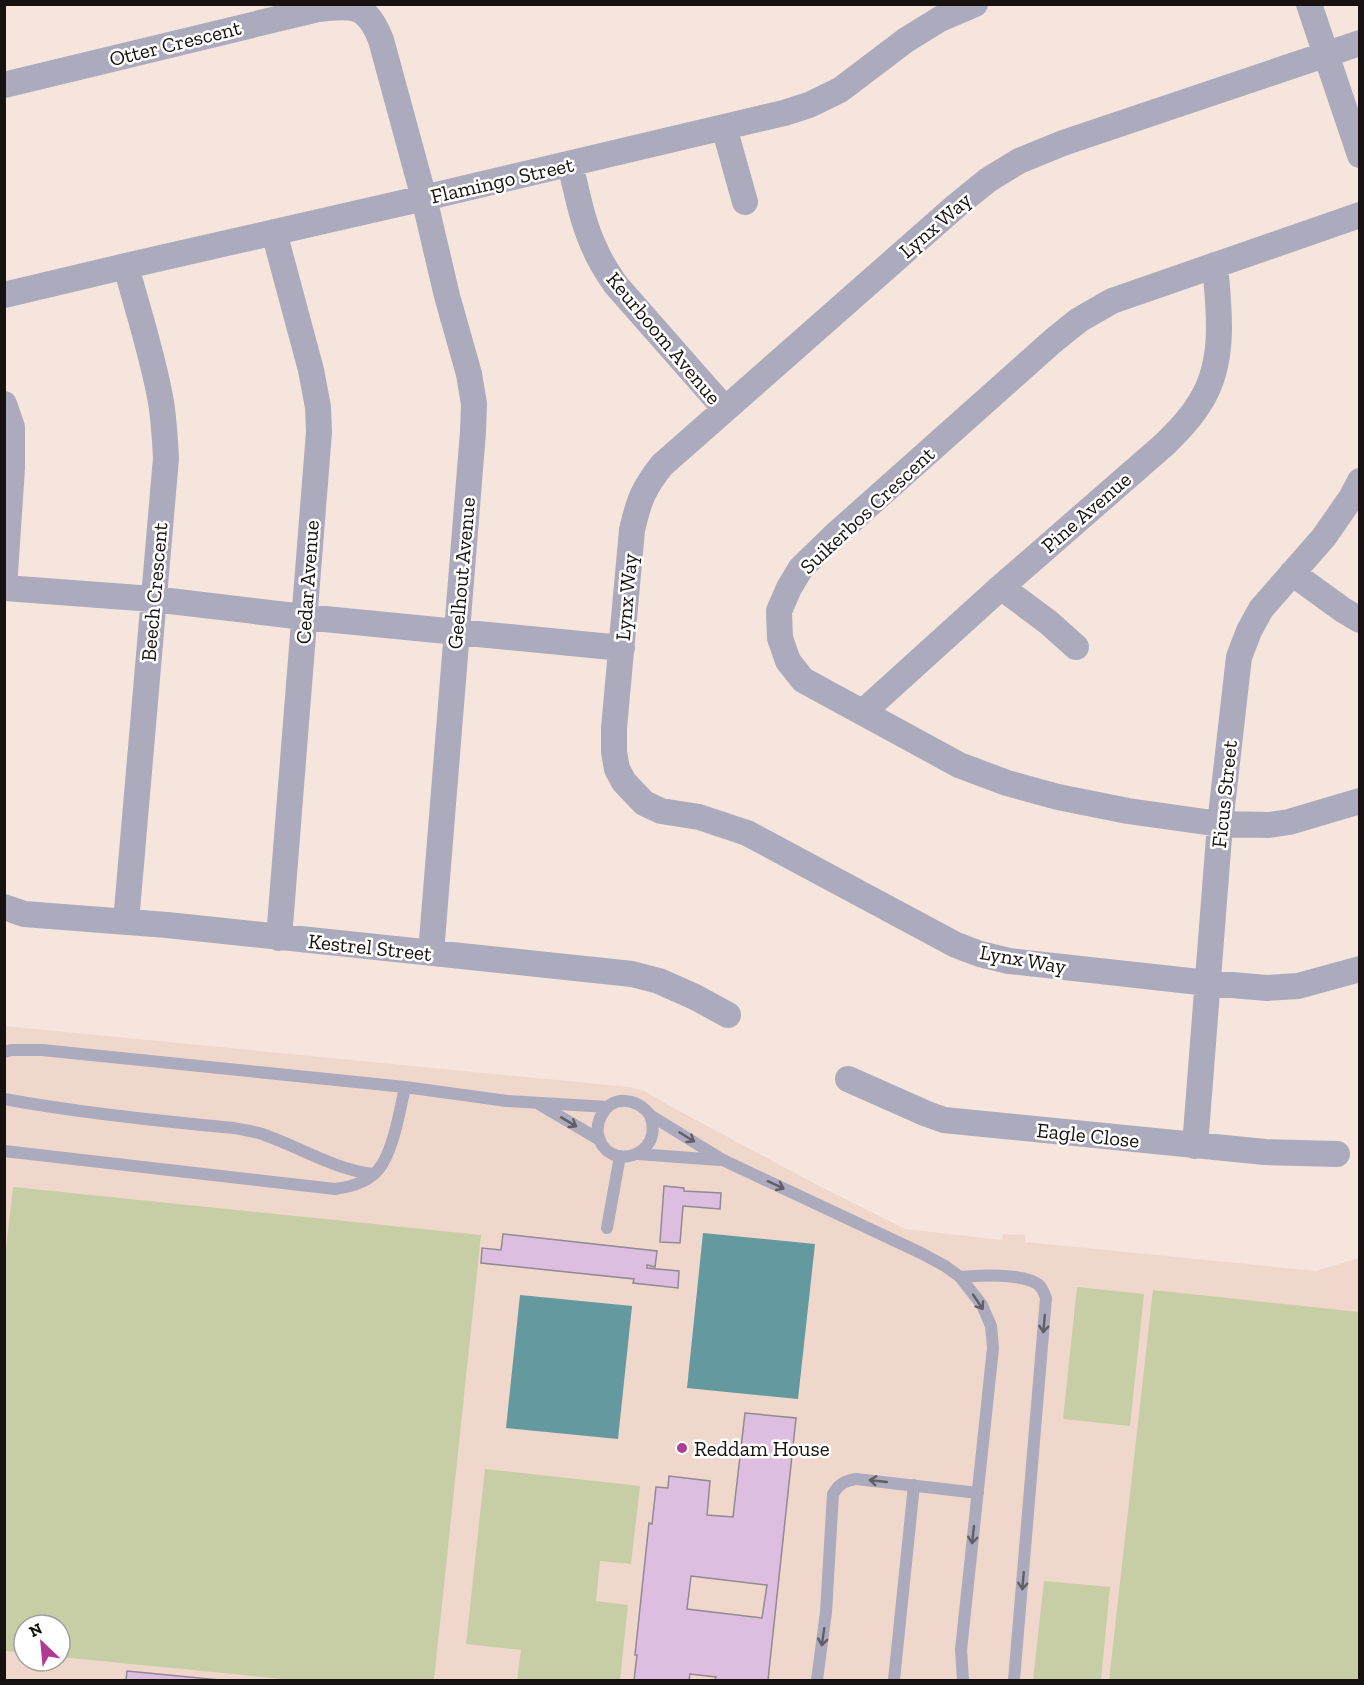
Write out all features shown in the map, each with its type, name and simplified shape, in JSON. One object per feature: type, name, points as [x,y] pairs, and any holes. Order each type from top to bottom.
[{"type":"street","name":"Flamingo Street","points":[[4,295],[424,198],[501,178],[570,164],[809,105],[840,90],[906,40],[940,20],[975,4]]},
{"type":"street","points":[[1309,4],[1359,155]]},
{"type":"street","name":"Otter Crescent","points":[[4,85],[318,9],[335,7],[356,9],[362,11],[374,23],[381,40],[424,198]]},
{"type":"street","name":"Lynx Way","points":[[1359,43],[1085,136],[1019,161],[988,180],[956,206],[662,465],[647,483],[638,502],[632,530],[614,728],[617,769],[624,782],[644,803],[662,811],[699,818],[747,833],[956,945],[980,954],[1009,961],[1267,988],[1298,986],[1359,969]]},
{"type":"street","points":[[724,127],[745,202]]},
{"type":"street","name":"Keurboom Avenue","points":[[570,164],[585,223],[603,265],[616,285],[725,409]]},
{"type":"street","name":"Geelhout Avenue","points":[[424,198],[447,296],[469,374],[474,404],[431,953]]},
{"type":"street","name":"Suikerbos Crescent","points":[[1359,215],[1112,301],[1079,320],[860,512],[801,568],[779,611],[780,638],[788,661],[803,680],[959,765],[1007,783],[1128,811],[1220,824],[1269,825],[1289,822],[1359,801]]},
{"type":"street","name":"Cedar Avenue","points":[[274,232],[311,370],[318,407],[319,432],[279,938]]},
{"type":"street","name":"Pine Avenue","points":[[862,712],[1185,424],[1202,400],[1217,358],[1220,309],[1215,265]]},
{"type":"street","name":"Beech Crescent","points":[[126,266],[161,400],[166,458],[126,922]]},
{"type":"street","points":[[4,404],[12,427],[12,468],[4,588],[153,599],[304,617],[622,648]]},
{"type":"street","name":"Ficus Street","points":[[1195,1146],[1220,824],[1239,657],[1249,630],[1261,609],[1324,537],[1351,498],[1359,481]]},
{"type":"street","points":[[1292,573],[1359,620]]},
{"type":"street","points":[[1001,587],[1048,622],[1076,647]]},
{"type":"street","name":"Kestrel Street","points":[[4,907],[24,914],[126,922],[632,974],[659,981],[728,1015]]},
{"type":"street","name":"Eagle Close","points":[[848,1079],[944,1120],[1264,1152],[1337,1154]]},
{"type":"lane","points":[[4,1052],[42,1050],[405,1087],[507,1101],[608,1107]]},
{"type":"lane","points":[[4,1151],[335,1189],[352,1185],[380,1168],[396,1127],[405,1087]]},
{"type":"lane","points":[[4,1099],[96,1114],[251,1131],[344,1169],[373,1174]]},
{"type":"lane","points":[[638,1154],[651,1141],[653,1123],[650,1115],[636,1102],[616,1102],[602,1113],[597,1131],[604,1147],[612,1153],[620,1156],[638,1154],[723,1160]]},
{"type":"lane","points":[[538,1104],[600,1140]]},
{"type":"lane","points":[[650,1115],[723,1160],[945,1266],[960,1277],[982,1305],[991,1326],[993,1348],[961,1650],[963,1680]]},
{"type":"lane","points":[[607,1228],[620,1156]]},
{"type":"lane","points":[[960,1277],[993,1275],[1024,1280],[1041,1287],[1046,1298],[1014,1680]]},
{"type":"lane","points":[[817,1680],[826,1612],[833,1494],[838,1486],[845,1481],[856,1479],[978,1493]]},
{"type":"lane","points":[[894,1680],[914,1485]]},
{"type":"shaded area","name":"Reddam House","points":[[4,1026],[629,1087],[644,1091],[821,1187],[905,1229],[1002,1240],[1003,1234],[1025,1235],[1025,1242],[1316,1271],[1359,1258],[1359,1680],[5,1680]]},
{"type":"green space","points":[[13,1187],[481,1235],[434,1680],[293,1680],[72,1658],[72,1613],[12,1613],[12,1652],[5,1651],[4,1266]]},
{"type":"green space","points":[[1077,1287],[1144,1294],[1130,1426],[1063,1419]]},
{"type":"green space","points":[[1153,1290],[1359,1312],[1359,1680],[1109,1680]]},
{"type":"green space","points":[[485,1469],[640,1486],[631,1564],[600,1561],[596,1601],[628,1605],[620,1680],[517,1680],[521,1650],[466,1644]]},
{"type":"green space","points":[[1044,1581],[1110,1587],[1101,1680],[1033,1680]]},
{"type":"water","points":[[703,1233],[815,1244],[798,1399],[687,1388]]},
{"type":"water","points":[[520,1295],[632,1306],[618,1439],[506,1428]]},
{"type":"building","points":[[664,1186],[684,1188],[684,1191],[721,1193],[720,1209],[683,1206],[680,1243],[660,1242]]},
{"type":"building","points":[[503,1234],[657,1251],[655,1267],[647,1265],[647,1268],[679,1271],[678,1288],[633,1283],[634,1279],[481,1263],[482,1248],[501,1250]]},
{"type":"building","points":[[745,1413],[796,1418],[768,1680],[715,1680],[716,1677],[690,1674],[689,1680],[634,1680],[649,1523],[652,1524],[656,1487],[668,1488],[669,1476],[710,1481],[707,1515],[733,1517]],"holes":[[[691,1576],[767,1585],[762,1618],[687,1609]]]},
{"type":"building","points":[[127,1671],[220,1680],[126,1680]]},
{"type":"place","name":"Reddam House","points":[[682,1448]]}]
